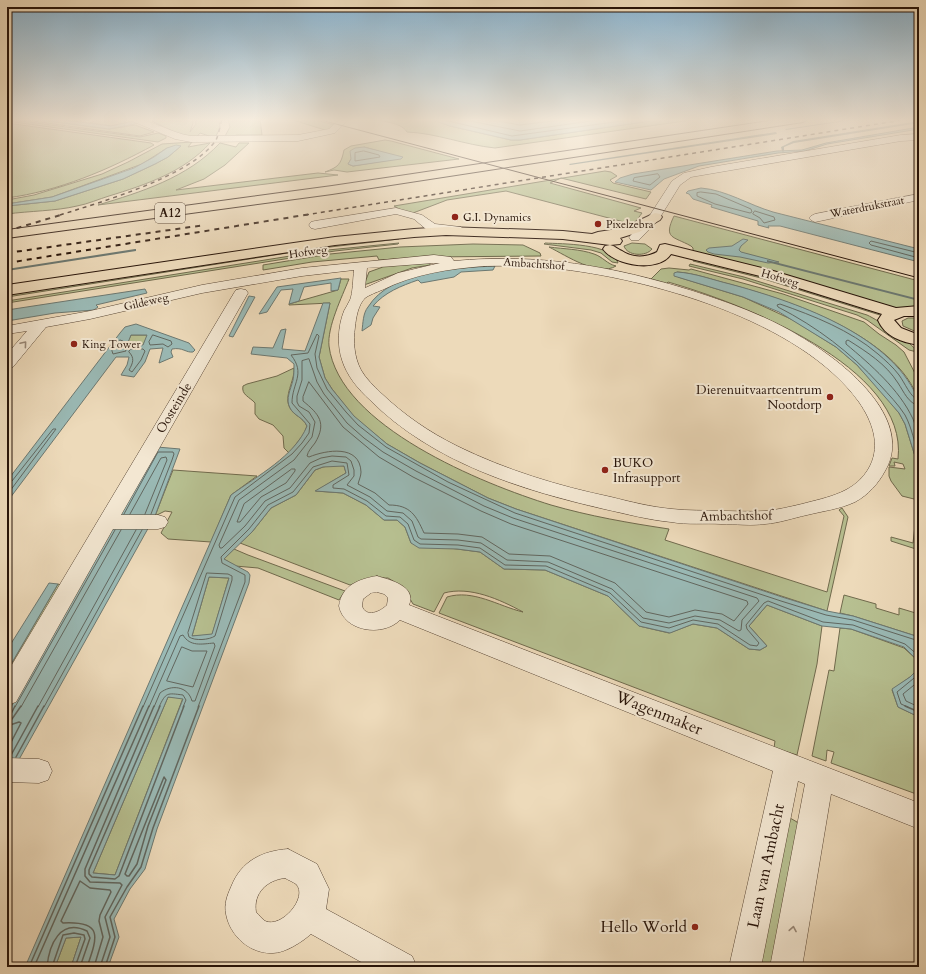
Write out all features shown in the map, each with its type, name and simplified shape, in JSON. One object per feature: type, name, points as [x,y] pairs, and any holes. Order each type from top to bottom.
[{"type":"main road","name":"A12","points":[[7,224],[456,164]]},
{"type":"main road","name":"A12","points":[[7,234],[355,187],[504,164]]},
{"type":"main road","name":"A12","points":[[21,219],[79,215]]},
{"type":"main road","points":[[564,236],[612,236],[622,234],[635,230],[654,218]]},
{"type":"main road","name":"Hofweg","points":[[7,290],[327,242],[414,233],[470,232],[564,236],[612,245]]},
{"type":"main road","points":[[635,237],[654,240],[663,245],[663,253],[639,260],[623,257],[613,252],[612,245],[635,237]]},
{"type":"main road","name":"Hofweg","points":[[7,298],[327,249],[403,241],[442,238],[520,240],[612,245]]},
{"type":"main road","name":"Hofweg","points":[[663,253],[890,316]]},
{"type":"main road","points":[[918,341],[898,333],[889,326],[890,316],[904,310],[919,311]]},
{"type":"street","points":[[635,237],[654,218],[676,183],[694,174],[749,164]]},
{"type":"street","name":"Waterdrukstraat","points":[[815,218],[919,197]]},
{"type":"street","name":"Hofweg","points":[[315,225],[396,211],[418,216],[428,226],[436,229],[464,230],[470,232]]},
{"type":"street","points":[[652,236],[654,218]]},
{"type":"street","points":[[414,233],[420,229],[425,222]]},
{"type":"street","points":[[623,257],[622,266],[625,276],[634,268],[639,260]]},
{"type":"street","name":"Ambachtshof","points":[[359,296],[358,287],[361,265],[446,260],[450,265]]},
{"type":"street","name":"Ambachtshof","points":[[516,262],[561,265],[625,276],[686,293],[747,315],[801,344],[836,368],[862,394],[871,407],[882,429],[884,441],[883,457],[879,466],[866,484],[839,501],[769,518],[668,516],[577,497],[534,484],[450,450],[415,430],[380,403],[362,382],[352,366],[346,345],[347,325],[352,309],[359,296],[398,277],[418,271],[450,265],[516,262]]},
{"type":"street","name":"Gildeweg","points":[[7,340],[12,329],[90,315],[202,289],[246,287],[361,265]]},
{"type":"street","name":"Oosteinde","points":[[7,695],[246,287]]},
{"type":"street","points":[[7,364],[41,324]]},
{"type":"street","points":[[109,522],[154,522]]},
{"type":"street","name":"Wagenmaker","points":[[398,610],[919,816]]},
{"type":"street","name":"Laan van Ambacht","points":[[745,967],[788,765]]},
{"type":"street","points":[[7,770],[39,771]]},
{"type":"street","points":[[786,967],[820,778]]},
{"type":"street","points":[[308,916],[401,967]]},
{"type":"green space","points":[[7,164],[116,164],[64,185],[26,195],[7,198]]},
{"type":"green space","points":[[123,164],[141,164],[52,197],[7,204],[7,200],[34,195],[102,174]]},
{"type":"green space","points":[[154,164],[184,164],[150,182],[81,205],[60,209],[7,214],[7,206],[55,201],[123,179]]},
{"type":"green space","points":[[195,164],[226,164],[204,179],[176,190],[318,173],[338,175],[98,205],[147,189],[178,175]]},
{"type":"green space","points":[[412,164],[347,172],[334,170],[325,172],[338,165]]},
{"type":"green space","points":[[605,171],[611,172],[617,176],[610,180],[613,183],[651,192],[646,199],[562,178]]},
{"type":"green space","points":[[560,178],[550,183],[641,208],[634,211],[642,213],[630,226],[613,230],[624,222],[506,191],[447,200],[413,213],[401,210],[394,206]]},
{"type":"green space","points":[[674,216],[919,281],[919,309],[893,308],[693,252],[693,248],[691,246],[675,238],[670,233],[669,229]]},
{"type":"green space","points":[[398,236],[399,239],[313,249],[7,297],[7,293]]},
{"type":"green space","points":[[399,243],[335,251],[7,303],[7,301],[328,250]]},
{"type":"green space","points":[[632,243],[645,244],[652,249],[649,252],[641,254],[629,252],[624,246]]},
{"type":"green space","points":[[473,244],[523,245],[540,253],[541,256],[427,257],[379,260],[377,256],[312,262],[263,270],[263,265],[330,254],[400,247]]},
{"type":"green space","points":[[544,244],[574,244],[597,248],[614,256],[618,263],[612,262],[601,253],[591,250]]},
{"type":"green space","points":[[549,247],[589,252],[616,266],[609,269],[592,267],[573,260]]},
{"type":"green space","points":[[695,257],[882,312],[880,315],[761,278],[693,261]]},
{"type":"green space","points":[[430,263],[430,265],[412,268],[364,285],[369,272],[383,267]]},
{"type":"green space","points":[[690,264],[744,277],[867,315],[879,321],[902,337],[917,352],[909,350],[867,320],[857,315],[743,279],[689,266]]},
{"type":"green space","points":[[661,269],[691,269],[783,294],[864,322],[904,352],[919,381],[919,401],[907,378],[888,357],[864,339],[837,323],[778,299],[750,290],[701,276],[677,272],[678,277],[743,297],[793,320],[836,347],[857,365],[887,398],[899,413],[905,424],[919,469],[919,550],[891,541],[891,537],[913,543],[918,500],[902,496],[889,476],[889,467],[905,469],[903,464],[894,462],[895,466],[889,466],[892,458],[898,459],[894,426],[877,395],[849,367],[813,343],[774,322],[735,305],[698,292],[668,282],[666,284],[650,280]]},
{"type":"green space","points":[[341,279],[349,279],[339,303],[330,330],[329,338],[329,346],[339,375],[358,402],[386,426],[418,448],[489,483],[522,495],[580,513],[669,529],[665,540],[827,592],[844,516],[839,510],[842,508],[848,517],[827,611],[516,509],[488,498],[387,444],[354,417],[325,378],[319,357],[330,303],[289,305],[338,290]]},
{"type":"green space","points":[[908,318],[919,318],[919,333],[903,326],[902,321]]},
{"type":"green space","points":[[131,335],[148,335],[143,345],[126,345]]},
{"type":"green space","points":[[294,368],[293,378],[288,393],[288,403],[292,411],[303,420],[307,426],[304,434],[289,453],[284,448],[283,436],[273,425],[259,419],[255,414],[255,403],[243,392],[243,386],[277,376]]},
{"type":"green space","points":[[333,465],[344,466],[346,473],[316,491],[343,493],[366,505],[384,520],[397,520],[405,527],[411,543],[480,552],[504,569],[545,570],[608,596],[639,626],[669,633],[693,624],[717,628],[749,649],[760,650],[767,646],[749,626],[767,605],[822,626],[817,664],[797,755],[774,748],[775,741],[439,613],[447,597],[457,595],[466,595],[485,599],[523,612],[494,598],[464,591],[444,593],[434,612],[413,604],[403,587],[388,578],[371,578],[350,585],[240,543],[252,532],[271,508],[296,495],[315,470]]},
{"type":"green space","points":[[173,470],[257,476],[231,495],[211,542],[168,539],[161,533],[172,512],[165,511],[155,516]]},
{"type":"green space","points":[[234,549],[345,591],[339,600],[258,568],[235,566],[224,559]]},
{"type":"green space","points":[[209,577],[229,578],[212,635],[192,636]]},
{"type":"green space","points":[[58,584],[64,586],[7,686],[7,671]]},
{"type":"green space","points":[[844,595],[876,604],[876,608],[899,615],[899,608],[919,614],[919,637],[840,613]]},
{"type":"green space","points":[[840,628],[851,629],[904,648],[918,661],[918,669],[892,690],[898,707],[919,717],[919,795],[831,763],[834,752],[827,750],[826,761],[812,756],[829,670],[834,671]]},
{"type":"green space","points":[[168,697],[183,698],[115,875],[93,873]]},
{"type":"green space","points":[[790,818],[797,822],[799,827],[772,967],[751,967]]},
{"type":"green space","points":[[81,937],[71,967],[55,967],[66,938]]},
{"type":"water","points":[[140,164],[154,164],[123,179],[55,201],[7,206],[7,204],[52,197]]},
{"type":"water","points":[[349,164],[364,164],[353,166]]},
{"type":"water","points":[[693,164],[708,164],[699,166],[664,179],[651,190],[615,182],[620,178],[633,174]]},
{"type":"water","points":[[701,188],[710,189],[728,195],[773,212],[919,249],[919,262],[780,226],[768,226],[769,228],[758,225],[758,221],[711,207],[712,205],[693,199],[686,193],[688,191]]},
{"type":"water","points":[[743,239],[748,240],[741,246],[739,250],[741,252],[779,262],[768,263],[740,257],[714,254],[706,250],[709,248],[732,246]]},
{"type":"water","points":[[495,266],[493,270],[461,272],[454,277],[421,283],[418,280],[394,290],[373,306],[380,307],[373,318],[371,325],[362,331],[366,309],[378,295],[392,285],[408,278],[426,273],[462,268]]},
{"type":"water","points":[[677,272],[697,275],[755,291],[809,310],[837,323],[862,338],[885,355],[904,374],[919,402],[919,469],[905,424],[899,413],[857,365],[836,347],[779,312],[743,297],[674,276],[674,273]]},
{"type":"water","points":[[341,278],[338,290],[331,291],[331,283],[304,287],[299,301],[289,304],[293,289],[281,290],[267,312],[259,314],[277,287]]},
{"type":"water","points":[[145,289],[147,293],[96,305],[98,307],[94,310],[55,313],[7,321],[7,310]]},
{"type":"water","points":[[249,296],[255,297],[233,337],[229,336]]},
{"type":"water","points":[[323,303],[330,303],[319,357],[325,378],[332,389],[354,416],[387,444],[488,498],[516,509],[782,597],[827,611],[853,616],[919,637],[919,717],[898,707],[892,689],[910,677],[918,669],[918,661],[904,647],[851,629],[822,626],[767,605],[749,626],[767,646],[760,650],[749,649],[717,628],[693,624],[670,633],[639,626],[608,596],[545,570],[504,569],[480,552],[457,549],[419,548],[411,543],[405,527],[397,520],[384,520],[366,505],[343,493],[315,491],[346,473],[344,466],[323,467],[315,470],[296,495],[271,508],[252,532],[224,559],[248,572],[250,575],[249,583],[157,829],[145,869],[130,889],[114,919],[119,937],[108,967],[71,967],[81,937],[66,938],[55,967],[25,967],[231,495],[285,456],[294,447],[307,426],[292,411],[288,401],[293,378],[294,364],[287,358],[251,354],[253,347],[273,348],[281,330],[286,329],[282,349],[305,351]],"holes":[[[209,577],[229,578],[212,634],[192,636]],[[168,697],[183,699],[115,875],[93,873]]]},
{"type":"water","points":[[136,324],[189,343],[195,350],[191,352],[172,349],[171,352],[173,357],[159,363],[163,348],[150,349],[145,362],[134,377],[121,375],[127,365],[129,357],[116,357],[7,502],[7,481],[125,327]],"holes":[[[131,335],[147,335],[143,345],[127,345]]]},
{"type":"water","points":[[157,447],[180,449],[155,516],[7,781],[7,714]]},
{"type":"water","points":[[49,583],[58,584],[7,671],[7,650]]},
{"type":"waterway","points":[[7,270],[135,250]]},
{"type":"waterway","points":[[768,261],[919,300]]},
{"type":"tram line","points":[[489,164],[919,278]]},
{"type":"railway","points":[[60,215],[144,186],[188,164]]},
{"type":"railway","points":[[305,215],[623,164]]},
{"type":"railway","points":[[7,231],[64,214]]},
{"type":"railway","points":[[7,263],[311,214]]},
{"type":"railway","points":[[7,253],[205,225]]},
{"type":"place","name":"G.I. Dynamics","points":[[455,217]]},
{"type":"place","name":"Pixelzebra","points":[[598,224]]},
{"type":"place","name":"King Tower","points":[[74,344]]},
{"type":"place","name":"Dierenuitvaartcentrum Nootdorp","points":[[830,397]]},
{"type":"place","name":"BUKO Infrasupport","points":[[605,470]]},
{"type":"place","name":"Hello World","points":[[695,927]]}]
